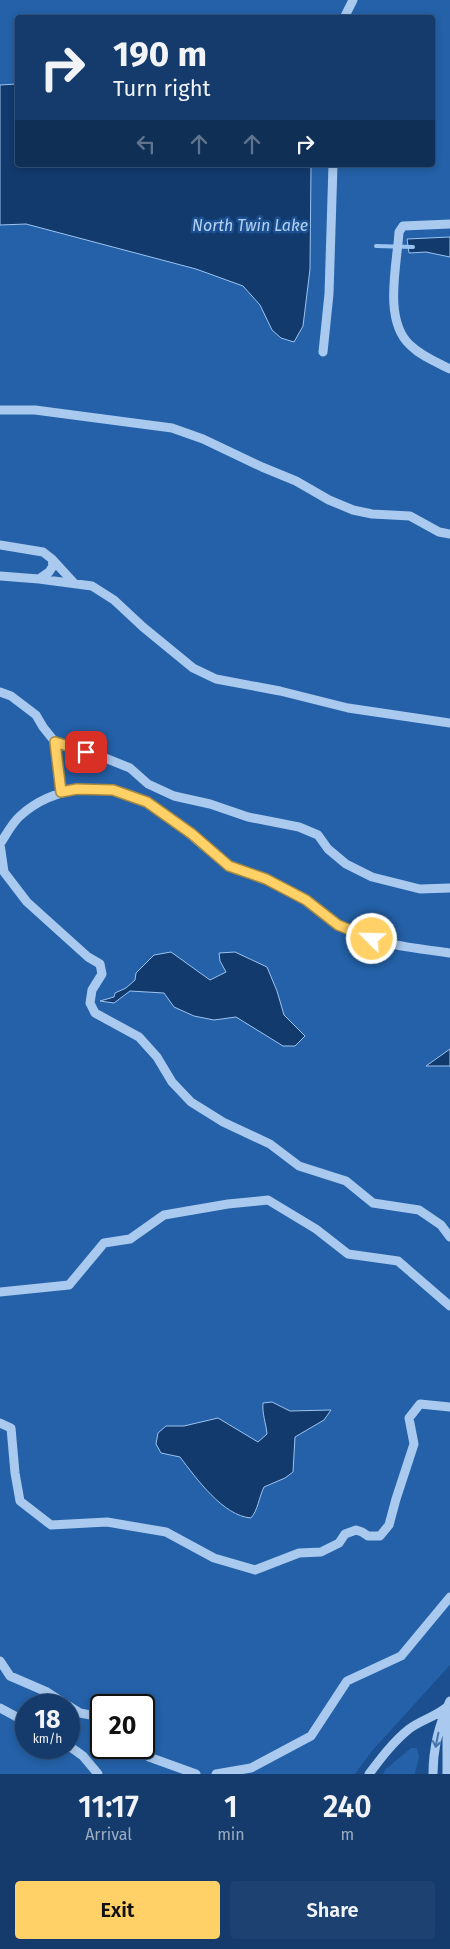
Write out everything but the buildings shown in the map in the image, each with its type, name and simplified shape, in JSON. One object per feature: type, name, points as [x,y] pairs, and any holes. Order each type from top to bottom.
[{"type":"street","points":[[346,15],[353,0]]},
{"type":"street","points":[[323,352],[329,294],[333,167]]},
{"type":"street","points":[[450,224],[403,226],[398,232],[398,260],[394,290],[396,324],[402,336],[411,346],[430,359],[450,369]]},
{"type":"street","points":[[0,410],[35,410],[172,428],[203,439],[262,468],[296,481],[329,500],[353,510],[372,514],[410,516],[439,532],[450,534]]},
{"type":"street","points":[[0,545],[43,552],[74,583]]},
{"type":"street","points":[[39,579],[49,572],[53,566],[52,559]]},
{"type":"street","points":[[0,576],[92,586],[114,600],[143,627],[193,668],[216,679],[280,691],[348,708],[450,723]]},
{"type":"street","points":[[0,692],[11,696],[36,715],[55,742],[61,792]]},
{"type":"street","points":[[55,742],[100,756],[130,768],[148,784],[174,796],[210,804],[248,817],[299,827],[318,835],[328,849],[346,864],[372,877],[420,889],[450,888]]},
{"type":"street","points":[[450,953],[411,948],[372,939],[338,925],[306,900],[266,879],[229,866],[192,834],[147,802],[113,790],[77,789],[61,792],[47,798],[19,817],[0,844],[4,872],[27,902],[88,957],[100,964],[102,974],[92,990],[90,1004],[95,1013],[139,1037],[157,1057],[172,1082],[191,1102],[223,1122],[270,1144],[299,1166],[346,1181],[373,1203],[419,1210],[440,1225],[450,1237]]},
{"type":"street","points":[[0,1292],[69,1285],[104,1242],[130,1238],[164,1215],[268,1200],[316,1229],[348,1254],[398,1261],[450,1306]]},
{"type":"street","points":[[0,1423],[11,1428],[15,1473],[20,1501],[51,1525],[107,1522],[166,1532],[214,1558],[256,1570],[299,1553],[321,1552],[339,1543],[345,1534],[356,1530],[368,1536],[380,1536],[389,1525],[414,1444],[410,1418],[420,1404],[450,1407]]},
{"type":"street","points":[[216,1774],[250,1768],[311,1736],[346,1681],[401,1656],[450,1597]]},
{"type":"street","points":[[0,1661],[10,1676],[50,1694]]},
{"type":"street","points":[[368,1774],[385,1753],[410,1729],[437,1715],[448,1704]]},
{"type":"street","points":[[433,1774],[433,1758],[439,1729],[448,1704]]},
{"type":"street","points":[[447,1774],[448,1704]]},
{"type":"street","points":[[0,1708],[15,1716]]},
{"type":"street","points":[[80,1754],[98,1774]]},
{"type":"street","points":[[155,1758],[196,1774]]},
{"type":"shaded area","points":[[0,0],[450,0],[450,1665],[372,1751],[355,1774],[0,1774]]},
{"type":"shaded area","points":[[411,1748],[417,1748],[419,1757],[415,1774],[383,1774],[386,1769]]},
{"type":"water","name":"North Twin Lake","points":[[15,84],[15,167],[311,167],[310,269],[303,326],[294,342],[281,338],[272,330],[260,305],[243,286],[196,269],[26,224],[0,225],[0,85]]},
{"type":"water","points":[[450,237],[450,257],[426,252],[409,253],[407,239]]},
{"type":"water","points":[[171,952],[210,980],[226,972],[220,961],[219,953],[235,952],[267,967],[284,1015],[305,1036],[295,1046],[283,1046],[236,1017],[214,1020],[194,1016],[174,1007],[164,993],[130,991],[114,1003],[100,1001],[114,997],[115,993],[126,988],[135,980],[136,973],[154,955]]},
{"type":"water","points":[[450,1049],[450,1066],[426,1066]]},
{"type":"water","points":[[272,1402],[290,1411],[331,1410],[324,1420],[295,1437],[293,1472],[285,1478],[264,1487],[251,1518],[230,1511],[211,1495],[180,1457],[161,1453],[156,1444],[158,1433],[166,1426],[184,1426],[218,1418],[258,1442],[267,1434],[263,1403]]},
{"type":"waterway","points":[[376,246],[413,247]]},
{"type":"route","points":[[86,752],[55,742],[61,792],[77,789],[113,790],[147,802],[192,834],[229,866],[266,879],[306,900],[338,925],[372,939]]}]
